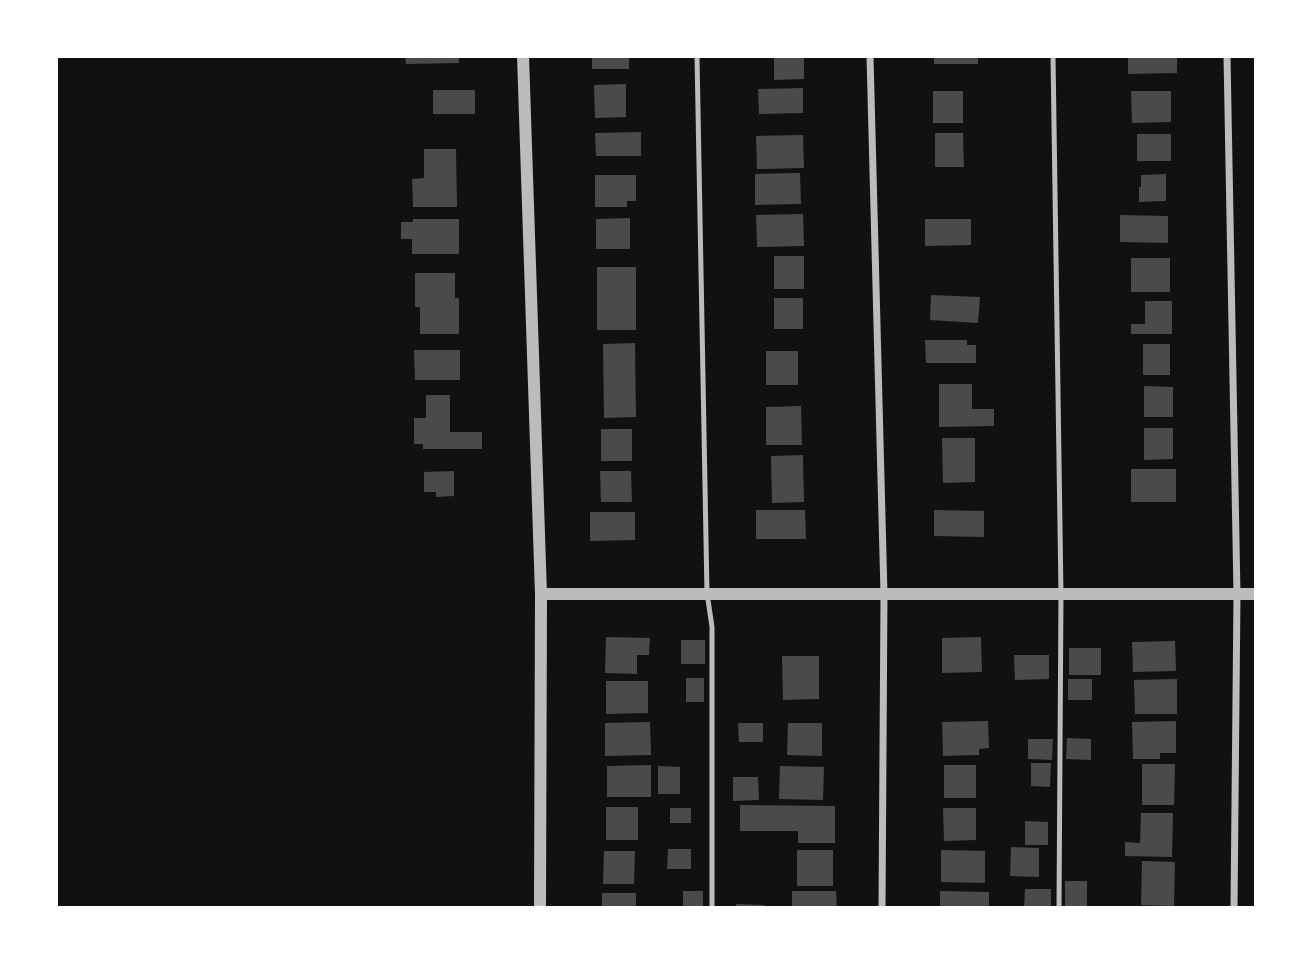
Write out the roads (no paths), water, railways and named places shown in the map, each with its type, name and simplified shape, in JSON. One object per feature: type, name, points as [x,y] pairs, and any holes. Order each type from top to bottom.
[{"type":"street","points":[[523,56],[541,594],[540,908]]},
{"type":"street","points":[[870,56],[884,594],[882,908]]},
{"type":"street","points":[[1227,56],[1237,594],[1234,908]]},
{"type":"street","points":[[541,594],[1256,594]]},
{"type":"lane","points":[[697,56],[707,593],[712,627],[712,908]]},
{"type":"lane","points":[[1054,56],[1061,594],[1059,908]]}]
